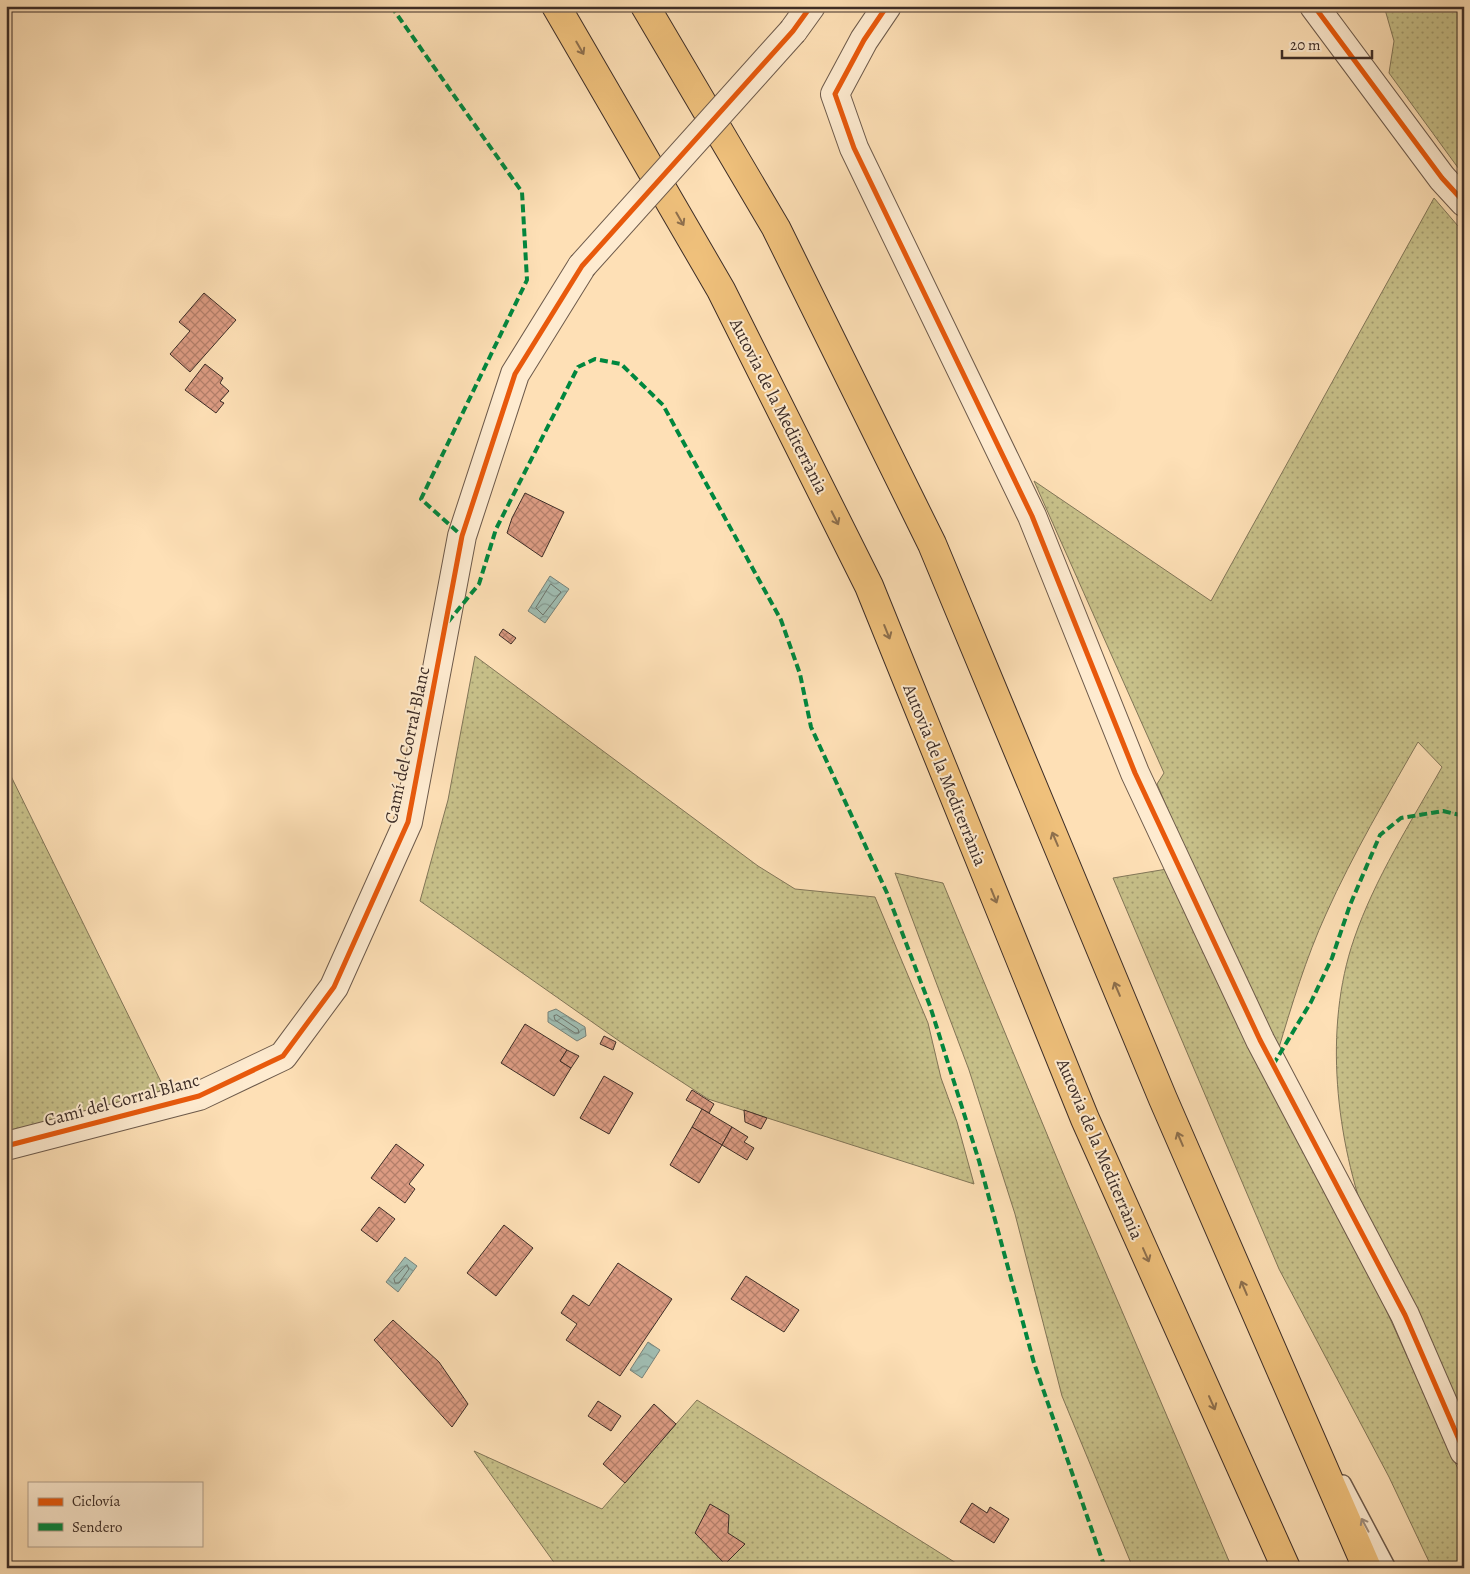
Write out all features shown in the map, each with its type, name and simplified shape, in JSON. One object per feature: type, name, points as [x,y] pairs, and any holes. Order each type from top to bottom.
[{"type":"highway","name":"Autovia de la Mediterrània","points":[[556,6],[721,290],[869,586],[1085,1119],[1286,1568]]},
{"type":"highway","points":[[646,6],[776,228],[932,544],[1162,1099],[1367,1568]]},
{"type":"street","name":"Camí del Corral Blanc","points":[[6,1146],[199,1096],[283,1056],[334,987],[408,822],[462,536],[515,374],[582,266],[793,31],[811,6]]},
{"type":"street","points":[[888,6],[864,40],[835,94],[854,148],[1032,516],[1135,773],[1260,1040],[1405,1315],[1464,1451]]},
{"type":"street","points":[[1314,6],[1442,178],[1464,202]]},
{"type":"lane","points":[[1263,1333],[1388,1568]]},
{"type":"shaded area","points":[[1384,6],[1454,6],[1464,22],[1464,176],[1389,73],[1394,41]]},
{"type":"shaded area","points":[[1434,198],[1464,233],[1464,1418],[1369,1228],[1348,1158],[1342,1122],[1336,1047],[1344,974],[1354,939],[1383,872],[1442,767],[1418,742],[1359,848],[1326,914],[1306,964],[1278,1051],[1230,956],[1157,784],[1164,773],[1034,481],[1211,601]]},
{"type":"shaded area","points":[[475,656],[758,866],[795,889],[875,897],[928,1023],[941,1078],[957,1122],[974,1184],[708,1099],[622,1043],[420,901],[448,800]]},
{"type":"shaded area","points":[[6,766],[164,1088],[150,1097],[6,1133]]},
{"type":"shaded area","points":[[1179,867],[1287,1091],[1464,1482],[1464,1568],[1432,1568],[1389,1477],[1279,1269],[1113,878]]},
{"type":"shaded area","points":[[895,873],[943,883],[1068,1185],[1232,1568],[1133,1568],[1062,1396],[1015,1214],[969,1070]]},
{"type":"shaded area","points":[[697,1400],[964,1568],[558,1568],[474,1451],[602,1509]]},
{"type":"water","points":[[550,576],[569,589],[545,623],[528,611]]},
{"type":"water","points":[[556,1009],[585,1027],[586,1036],[577,1041],[548,1022],[548,1012]]},
{"type":"water","points":[[405,1257],[417,1266],[398,1292],[386,1282]]},
{"type":"water","points":[[648,1342],[660,1350],[642,1378],[630,1370]]},
{"type":"building","points":[[204,293],[236,320],[190,372],[170,354],[190,331],[179,322]]},
{"type":"building","points":[[205,364],[223,378],[220,383],[229,391],[220,401],[224,403],[216,413],[185,390]]},
{"type":"building","points":[[525,493],[564,512],[542,557],[507,533],[512,518]]},
{"type":"building","points":[[503,629],[516,638],[511,644],[499,635]]},
{"type":"building","points":[[525,1024],[567,1050],[560,1061],[571,1068],[554,1096],[501,1063]]},
{"type":"building","points":[[604,1036],[616,1042],[613,1050],[600,1044]]},
{"type":"building","points":[[567,1050],[579,1056],[571,1068],[560,1061]]},
{"type":"building","points":[[604,1076],[633,1093],[609,1134],[580,1118]]},
{"type":"building","points":[[692,1090],[714,1104],[709,1113],[686,1100]]},
{"type":"building","points":[[702,1109],[732,1127],[722,1145],[692,1127]]},
{"type":"building","points":[[744,1110],[767,1118],[761,1129],[745,1122]]},
{"type":"building","points":[[692,1127],[722,1145],[699,1183],[670,1165]]},
{"type":"building","points":[[732,1127],[748,1137],[744,1142],[754,1148],[747,1160],[722,1145]]},
{"type":"building","points":[[396,1144],[424,1165],[409,1184],[415,1189],[405,1203],[371,1178]]},
{"type":"building","points":[[379,1207],[395,1219],[377,1242],[361,1230]]},
{"type":"building","points":[[504,1225],[533,1248],[496,1296],[467,1273]]},
{"type":"building","points":[[618,1263],[672,1299],[620,1376],[566,1340],[577,1324],[561,1313],[573,1295],[589,1306]]},
{"type":"building","points":[[746,1276],[799,1310],[784,1332],[731,1299]]},
{"type":"building","points":[[393,1320],[439,1362],[468,1404],[452,1427],[374,1340]]},
{"type":"building","points":[[598,1401],[621,1416],[611,1431],[588,1416]]},
{"type":"building","points":[[654,1404],[676,1424],[625,1483],[603,1464]]},
{"type":"building","points":[[972,1503],[987,1513],[990,1507],[1009,1519],[994,1543],[960,1522]]},
{"type":"building","points":[[710,1504],[729,1515],[728,1533],[745,1544],[725,1564],[695,1533]]},
{"type":"marked path","points":[[391,6],[522,192],[527,280],[421,499],[462,536]]},
{"type":"marked path","points":[[448,622],[479,584],[496,529],[578,367],[595,359],[621,364],[663,405],[781,620],[800,674],[811,727],[887,893],[930,1006],[979,1161],[1034,1363],[1105,1568]]},
{"type":"marked path","points":[[1273,1065],[1311,1002],[1332,958],[1350,905],[1380,835],[1401,818],[1443,811],[1464,816]]},
{"type":"cycle path","points":[[6,1146],[199,1096],[283,1056],[334,987],[408,822],[462,536],[515,374],[582,266],[793,31],[811,6]]},
{"type":"cycle path","points":[[887,6],[864,40],[835,94],[854,148],[1032,516],[1135,773],[1260,1040],[1405,1315],[1464,1451]]},
{"type":"cycle path","points":[[1314,6],[1442,178],[1464,202]]}]
